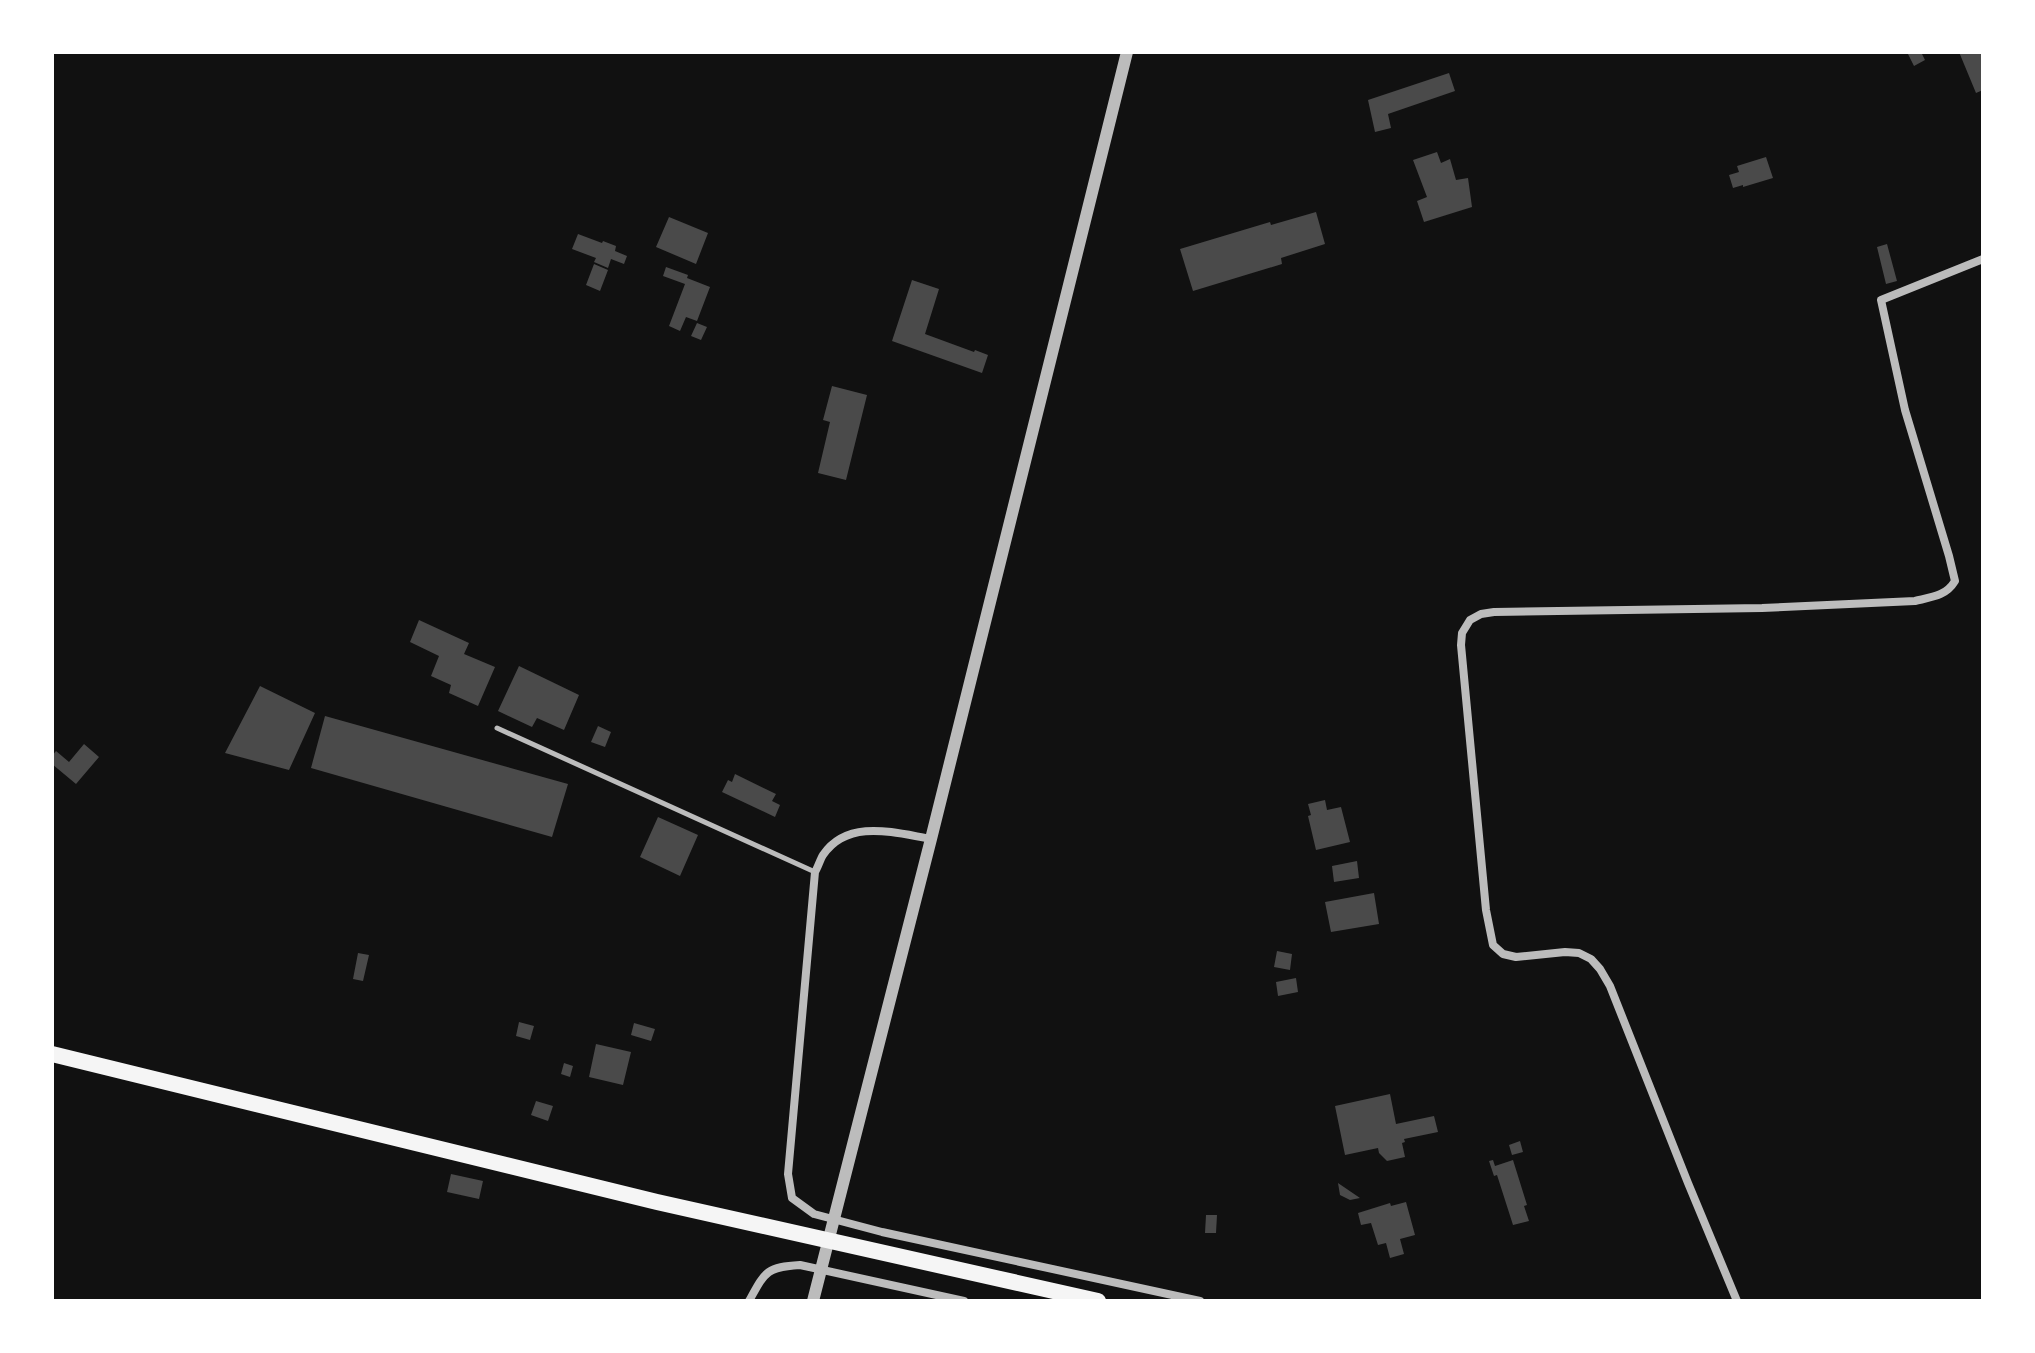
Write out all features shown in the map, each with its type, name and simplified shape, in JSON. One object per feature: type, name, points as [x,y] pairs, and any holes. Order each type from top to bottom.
[{"type":"highway","points":[[52,1054],[657,1202],[1098,1301]]},
{"type":"street","points":[[813,1301],[1127,52]]},
{"type":"street","points":[[1737,1301],[1610,986],[1600,969],[1591,959],[1579,953],[1516,957],[1503,954],[1493,945],[1486,910],[1479,817],[1473,785],[1462,633],[1470,620],[1481,614],[1511,611],[1653,611],[1915,601],[1950,590],[1955,581],[1952,568],[1905,410],[1881,300],[1983,259]]},
{"type":"street","points":[[931,839],[872,830],[846,834],[824,853],[815,872],[788,1174],[792,1198],[814,1214],[882,1232],[1200,1301]]},
{"type":"street","points":[[749,1301],[761,1280],[776,1267],[800,1265],[964,1301]]},
{"type":"lane","points":[[497,728],[815,872]]},
{"type":"building","points":[[1907,52],[1921,52],[1925,60],[1914,66]]},
{"type":"building","points":[[1959,52],[1983,52],[1983,90],[1976,93]]},
{"type":"building","points":[[1449,73],[1455,91],[1388,114],[1391,128],[1375,132],[1368,100]]},
{"type":"building","points":[[1437,152],[1441,163],[1450,159],[1456,180],[1468,178],[1472,207],[1424,222],[1417,201],[1427,197],[1413,160]]},
{"type":"building","points":[[1766,157],[1773,178],[1733,188],[1729,175],[1739,172],[1737,166]]},
{"type":"building","points":[[1316,212],[1325,244],[1281,258],[1282,264],[1193,291],[1180,249],[1270,222],[1271,225]]},
{"type":"building","points":[[669,217],[708,233],[696,264],[656,247]]},
{"type":"building","points":[[578,234],[616,246],[615,251],[627,256],[624,264],[611,259],[608,268],[594,262],[596,258],[572,249]]},
{"type":"building","points":[[1887,244],[1897,281],[1886,284],[1877,247]]},
{"type":"building","points":[[594,264],[608,270],[600,291],[586,285]]},
{"type":"building","points":[[666,267],[710,287],[697,321],[686,317],[680,331],[669,326],[685,284],[663,276]]},
{"type":"building","points":[[912,280],[939,289],[925,334],[988,355],[982,373],[892,341]]},
{"type":"building","points":[[697,323],[707,327],[701,340],[691,336]]},
{"type":"building","points":[[832,386],[867,395],[846,480],[818,473],[830,422],[823,420]]},
{"type":"building","points":[[419,620],[469,643],[464,654],[495,667],[478,706],[449,693],[451,685],[431,676],[439,656],[410,642]]},
{"type":"building","points":[[519,666],[579,695],[564,730],[537,718],[532,727],[498,711]]},
{"type":"building","points":[[260,686],[315,713],[289,770],[225,753]]},
{"type":"building","points":[[325,716],[568,784],[552,837],[311,768]]},
{"type":"building","points":[[598,726],[611,732],[605,747],[591,742]]},
{"type":"building","points":[[84,744],[99,757],[76,784],[52,764],[52,756],[56,751],[69,762]]},
{"type":"building","points":[[735,774],[776,794],[772,801],[780,805],[775,817],[722,792]]},
{"type":"building","points":[[1325,800],[1327,810],[1341,807],[1350,842],[1316,850],[1308,804]]},
{"type":"building","points":[[658,817],[698,835],[680,876],[640,857]]},
{"type":"building","points":[[1357,861],[1359,878],[1334,882],[1332,866]]},
{"type":"building","points":[[1374,893],[1379,924],[1331,932],[1325,902]]},
{"type":"building","points":[[1277,951],[1292,954],[1290,970],[1274,967]]},
{"type":"building","points":[[358,953],[369,955],[363,981],[353,979]]},
{"type":"building","points":[[1296,978],[1298,992],[1278,996],[1276,982]]},
{"type":"building","points":[[519,1022],[534,1026],[530,1040],[516,1036]]},
{"type":"building","points":[[634,1023],[655,1029],[651,1041],[631,1035]]},
{"type":"building","points":[[596,1044],[631,1052],[623,1085],[589,1077]]},
{"type":"building","points":[[564,1063],[573,1066],[570,1077],[561,1074]]},
{"type":"building","points":[[1390,1094],[1396,1124],[1434,1116],[1438,1132],[1404,1139],[1405,1157],[1387,1161],[1378,1148],[1345,1155],[1335,1106]]},
{"type":"building","points":[[536,1101],[553,1106],[548,1121],[531,1115]]},
{"type":"building","points":[[1520,1141],[1523,1152],[1512,1155],[1509,1145]]},
{"type":"building","points":[[1493,1160],[1495,1166],[1513,1160],[1529,1221],[1513,1225],[1497,1175],[1494,1176],[1489,1161]]},
{"type":"building","points":[[451,1174],[483,1181],[479,1199],[447,1192]]},
{"type":"building","points":[[1338,1183],[1360,1198],[1350,1200],[1340,1195]]},
{"type":"building","points":[[1406,1202],[1415,1235],[1400,1239],[1404,1254],[1390,1258],[1386,1243],[1378,1245],[1371,1223],[1361,1225],[1358,1213],[1390,1203],[1391,1206]]},
{"type":"building","points":[[1206,1215],[1217,1215],[1216,1233],[1205,1233]]}]
